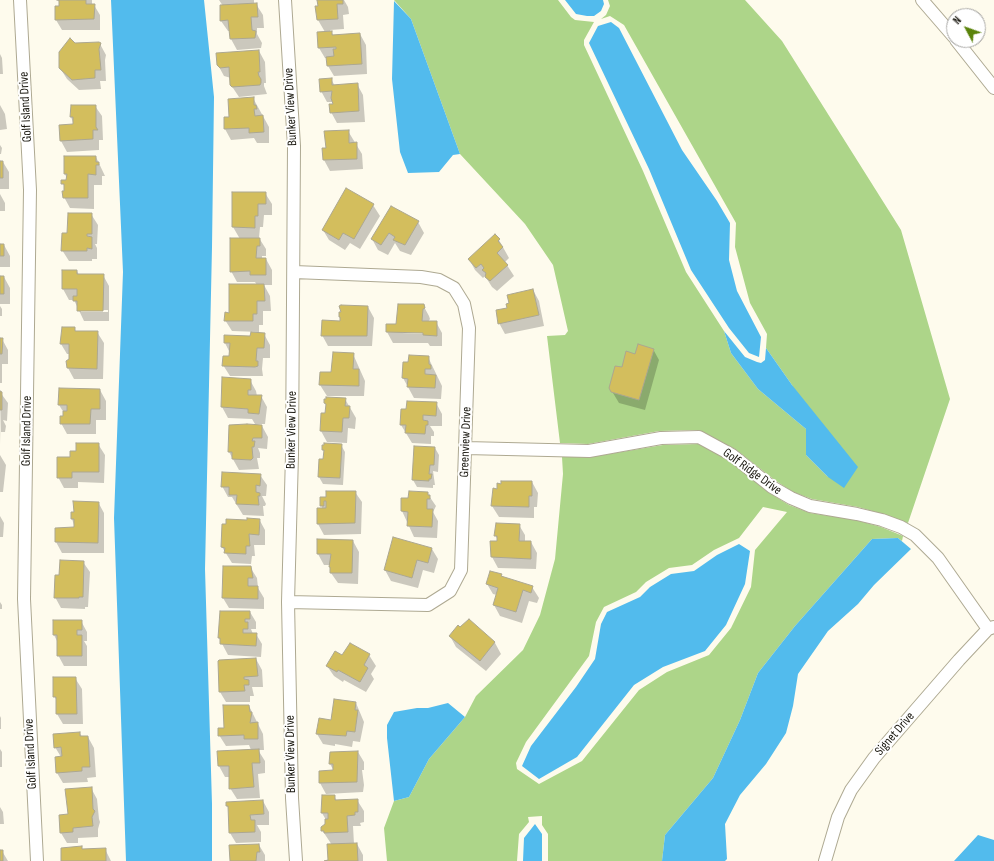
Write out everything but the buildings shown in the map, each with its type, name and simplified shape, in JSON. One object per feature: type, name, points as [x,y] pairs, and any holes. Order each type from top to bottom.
[{"type":"street","name":"Golf Island Drive","points":[[20,0],[30,190],[24,599],[37,861]]},
{"type":"street","name":"Bunker View Drive","points":[[285,0],[294,146],[292,455],[288,602],[292,798],[296,861]]},
{"type":"street","points":[[922,0],[946,28]]},
{"type":"street","points":[[962,48],[994,88]]},
{"type":"street","name":"Greenview Drive","points":[[288,602],[428,605],[450,591],[461,570],[469,328],[464,304],[454,288],[440,280],[421,277],[294,272]]},
{"type":"street","name":"Golf Ridge Drive","points":[[466,448],[589,451],[662,438],[699,437],[732,455],[772,487],[791,498],[810,506],[882,520],[901,527],[915,535],[938,558],[991,628]]},
{"type":"street","name":"Signet Drive","points":[[825,861],[838,817],[851,790],[874,758],[959,660],[991,628]]},
{"type":"green space","points":[[394,0],[558,0],[575,20],[594,22],[584,40],[584,45],[643,171],[686,272],[724,331],[731,353],[758,389],[806,429],[806,455],[828,477],[792,385],[766,348],[767,334],[750,303],[735,247],[736,223],[624,25],[610,16],[601,19],[606,15],[610,6],[608,0],[745,0],[782,41],[901,230],[950,399],[908,523],[858,507],[812,499],[793,492],[776,481],[735,449],[698,430],[659,431],[588,444],[560,443],[547,336],[565,335],[568,331],[553,265],[525,224],[460,154],[411,19]]},
{"type":"green space","points":[[698,444],[729,460],[768,492],[789,505],[810,513],[856,520],[881,527],[903,536],[902,541],[898,538],[872,539],[795,626],[758,673],[740,720],[713,778],[665,835],[662,861],[548,861],[548,834],[542,825],[542,816],[528,817],[529,822],[519,834],[517,861],[387,861],[384,828],[394,801],[409,797],[429,759],[465,717],[476,696],[523,650],[540,615],[555,559],[563,474],[562,457],[591,457],[663,445]],"holes":[[[763,507],[787,512],[755,550],[751,587],[731,628],[709,655],[667,672],[639,690],[582,761],[539,784],[517,769],[516,763],[526,742],[589,656],[596,622],[604,607],[636,592],[646,582],[669,568],[692,565],[714,550],[739,538]]]},
{"type":"water","points":[[111,0],[204,0],[214,97],[205,569],[212,804],[212,861],[126,861],[114,518],[123,272]]},
{"type":"water","points":[[565,0],[603,0],[604,4],[601,11],[594,16],[587,16],[576,14]]},
{"type":"water","points":[[394,1],[411,19],[460,154],[453,155],[439,172],[408,173],[400,152],[392,79]]},
{"type":"water","points":[[611,22],[619,28],[682,150],[717,201],[730,223],[729,260],[737,291],[761,337],[759,357],[749,353],[729,328],[691,270],[649,169],[589,43],[598,26]]},
{"type":"water","points":[[724,331],[745,357],[757,362],[761,363],[765,360],[766,348],[792,385],[858,467],[844,488],[828,477],[806,455],[806,429],[758,389],[731,353]]},
{"type":"water","points":[[898,538],[911,549],[874,585],[858,604],[828,631],[798,674],[793,706],[786,733],[766,764],[740,795],[725,824],[727,859],[725,861],[662,861],[665,835],[713,778],[740,720],[758,673],[795,626],[872,539]]},
{"type":"water","points":[[739,544],[750,551],[745,584],[726,625],[705,651],[663,667],[634,685],[577,757],[539,779],[522,766],[531,746],[576,687],[595,659],[601,624],[607,612],[640,597],[650,587],[671,574],[694,571],[717,555]]},
{"type":"water","points":[[448,703],[465,717],[429,759],[409,797],[394,801],[387,725],[394,712],[417,708],[428,708]]},
{"type":"water","points":[[535,824],[542,834],[542,861],[523,861],[524,838]]},
{"type":"water","points":[[978,835],[994,840],[994,861],[954,861]]}]
